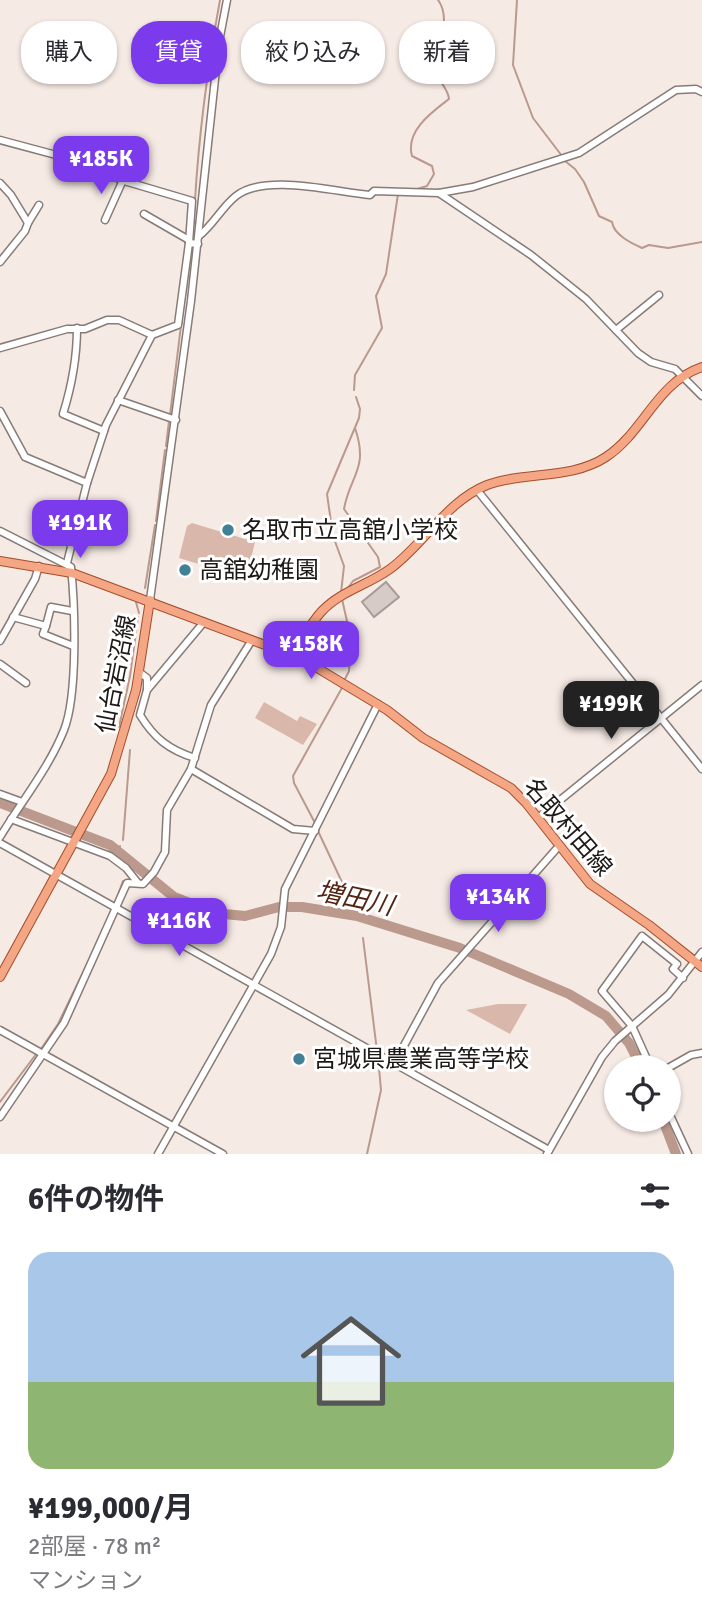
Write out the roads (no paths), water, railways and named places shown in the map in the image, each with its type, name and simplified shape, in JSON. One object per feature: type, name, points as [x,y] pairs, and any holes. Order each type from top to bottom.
[{"type":"main road","points":[[292,656],[315,620],[338,597],[388,570],[449,512],[477,490],[506,480],[568,471],[598,462],[623,444],[660,395],[682,376],[702,367]]},
{"type":"main road","points":[[0,561],[72,573],[150,600]]},
{"type":"main road","name":"仙台岩沼線","points":[[0,977],[111,774],[122,744],[139,672],[150,600],[292,656]]},
{"type":"main road","name":"名取村田線","points":[[292,656],[378,704],[423,738],[511,788],[538,818],[555,848],[590,884],[649,925],[698,964]]},
{"type":"street","points":[[150,600],[176,420],[193,242],[227,0]]},
{"type":"street","points":[[193,242],[235,197],[246,190],[262,186],[287,186],[398,194],[439,193],[473,187],[579,153],[676,90],[696,89],[702,92]]},
{"type":"street","points":[[0,140],[86,163],[122,182],[188,200],[193,242],[178,326],[152,335],[118,400],[104,430],[87,483],[67,563]]},
{"type":"street","points":[[105,219],[122,182]]},
{"type":"street","points":[[0,183],[11,195],[27,223]]},
{"type":"street","points":[[439,193],[531,256],[586,299],[645,359],[669,366],[702,396]]},
{"type":"street","points":[[0,262],[25,231],[39,205]]},
{"type":"street","points":[[144,214],[193,242]]},
{"type":"street","points":[[616,330],[659,295]]},
{"type":"street","points":[[0,348],[77,328],[85,329],[107,320],[119,320],[152,335]]},
{"type":"street","points":[[77,328],[73,381],[63,414],[104,430]]},
{"type":"street","points":[[118,400],[176,420]]},
{"type":"street","points":[[0,411],[24,457],[87,483]]},
{"type":"street","points":[[477,490],[702,769]]},
{"type":"street","points":[[0,531],[71,567],[73,646],[73,682],[68,719],[52,755],[0,837]]},
{"type":"street","points":[[0,641],[39,566]]},
{"type":"street","points":[[72,611],[47,606],[43,634],[73,646]]},
{"type":"street","points":[[13,617],[46,626]]},
{"type":"street","points":[[147,691],[204,622]]},
{"type":"street","points":[[0,1117],[40,1052],[64,1023],[114,906],[127,883],[140,883],[154,872],[168,845],[167,810],[191,769],[211,705],[252,640]]},
{"type":"street","points":[[0,664],[26,683]]},
{"type":"street","points":[[139,672],[148,678],[140,715],[149,729],[161,743],[178,753],[195,758]]},
{"type":"street","points":[[538,818],[702,685]]},
{"type":"street","points":[[158,1154],[277,939],[285,888],[378,704]]},
{"type":"street","points":[[191,769],[293,829],[316,829]]},
{"type":"street","points":[[0,794],[21,802]]},
{"type":"street","points":[[12,818],[110,856],[140,883]]},
{"type":"street","points":[[0,843],[377,1053],[548,1152],[594,1069],[615,1041],[668,995],[698,964],[702,952]]},
{"type":"street","points":[[394,1064],[438,983],[555,848]]},
{"type":"street","points":[[644,1055],[630,1028],[602,991],[642,936],[677,964],[673,969],[683,978]]},
{"type":"street","points":[[0,1030],[223,1154]]},
{"type":"street","points":[[681,1061],[702,1053]]},
{"type":"street","points":[[678,1132],[688,1154]]},
{"type":"waterway","points":[[195,200],[204,100],[220,0]]},
{"type":"waterway","points":[[414,190],[427,186],[434,174],[432,166],[412,156],[412,138],[421,123],[449,99],[435,69],[444,23],[442,7],[438,0]]},
{"type":"waterway","points":[[517,0],[513,65],[533,118],[562,156]]},
{"type":"waterway","points":[[565,161],[584,182],[599,216],[612,222],[619,235],[628,241],[642,248],[649,245],[668,248],[702,242]]},
{"type":"waterway","points":[[354,390],[355,375],[382,328],[376,296],[386,274],[398,194]]},
{"type":"waterway","points":[[170,415],[185,293]]},
{"type":"waterway","points":[[341,593],[344,566],[333,536],[327,494],[359,418],[360,409],[356,397]]},
{"type":"waterway","points":[[166,446],[169,421]]},
{"type":"waterway","points":[[348,588],[353,581],[380,567],[378,557],[344,509],[359,463],[359,442],[355,428]]},
{"type":"waterway","points":[[156,521],[165,450]]},
{"type":"waterway","points":[[145,588],[155,525]]},
{"type":"waterway","points":[[342,599],[351,639],[349,671],[344,681]]},
{"type":"waterway","points":[[136,602],[139,613]]},
{"type":"waterway","points":[[119,727],[130,676],[138,617]]},
{"type":"waterway","points":[[315,823],[293,776],[343,686]]},
{"type":"waterway","points":[[123,840],[130,750]]},
{"type":"waterway","name":"増田川","points":[[0,803],[110,845],[174,897],[200,907],[224,914],[245,916],[279,907],[302,907],[357,916],[460,948],[569,994],[606,1016],[629,1043],[635,1055]]},
{"type":"waterway","points":[[318,831],[348,895],[358,900],[356,903]]},
{"type":"waterway","name":"増田川","points":[[118,851],[120,846]]},
{"type":"waterway","points":[[115,903],[123,881]]},
{"type":"waterway","points":[[363,938],[377,1051]]},
{"type":"waterway","points":[[41,1049],[58,1024],[91,956]]},
{"type":"waterway","points":[[0,1102],[37,1053]]},
{"type":"waterway","points":[[367,1154],[381,1090],[378,1057]]},
{"type":"waterway","name":"増田川","points":[[668,1132],[676,1154]]},
{"type":"place","name":"名取市立高舘小学校","points":[[228,530]]},
{"type":"place","name":"高舘幼稚園","points":[[185,570]]},
{"type":"place","name":"宮城県農業高等学校","points":[[299,1059]]}]
